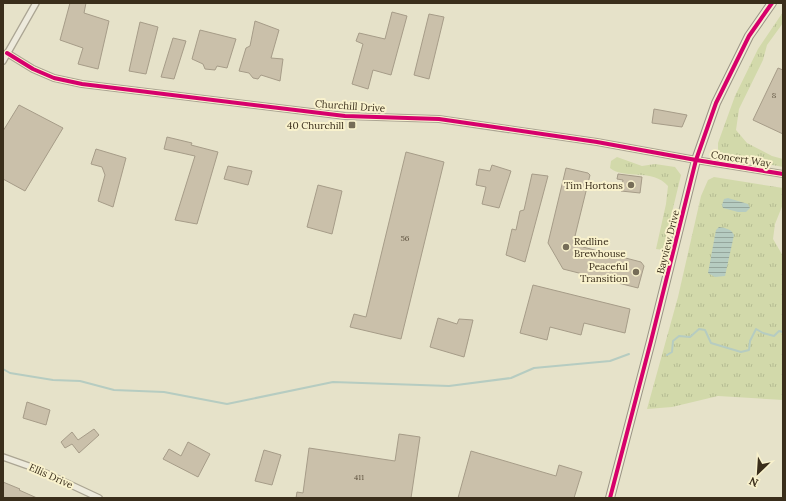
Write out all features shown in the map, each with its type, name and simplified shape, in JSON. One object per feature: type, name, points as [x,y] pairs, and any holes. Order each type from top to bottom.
[{"type":"street","points":[[3,61],[36,3]]},
{"type":"street","name":"Bayview Drive","points":[[610,498],[696,160],[719,96],[749,36],[772,3]]},
{"type":"street","name":"Churchill Drive","points":[[7,53],[33,69],[54,78],[82,84],[345,116],[439,119],[597,142],[696,160]]},
{"type":"street","name":"Concert Way","points":[[696,160],[783,174]]},
{"type":"street","name":"Ellis Drive","points":[[3,457],[37,469],[99,498]]},
{"type":"green space","points":[[783,12],[783,23],[767,45],[763,60],[739,109],[736,130],[747,143],[772,156],[783,159],[783,167],[724,156],[718,150],[718,143],[735,96],[758,49]]},
{"type":"green space","points":[[617,157],[642,166],[655,164],[675,167],[681,175],[663,250],[656,249],[666,204],[668,186],[655,177],[623,173],[610,168],[611,161]]},
{"type":"green space","points":[[714,177],[783,188],[783,204],[775,224],[773,239],[783,256],[783,400],[718,396],[672,407],[647,409],[678,297],[701,196],[708,180]]},
{"type":"shaded area","points":[[728,198],[748,204],[750,208],[746,212],[738,212],[723,208],[722,205],[724,199]]},
{"type":"shaded area","points":[[719,227],[728,229],[734,235],[725,276],[715,277],[708,273],[716,230]]},
{"type":"building","points":[[70,3],[86,3],[84,13],[109,21],[98,69],[78,64],[83,48],[60,40]]},
{"type":"building","points":[[392,12],[407,16],[391,75],[373,70],[368,89],[352,84],[363,44],[356,41],[359,33],[385,39]]},
{"type":"building","points":[[429,14],[444,17],[429,79],[414,75]]},
{"type":"building","points":[[255,21],[279,30],[271,58],[283,59],[280,81],[261,75],[258,79],[253,78],[249,73],[239,71],[246,48],[250,46]]},
{"type":"building","points":[[140,22],[158,27],[146,74],[129,71]]},
{"type":"building","points":[[200,30],[236,39],[227,68],[217,66],[215,70],[205,69],[203,64],[192,59]]},
{"type":"building","points":[[173,38],[186,41],[174,79],[161,77]]},
{"type":"building","points":[[778,68],[783,70],[783,134],[753,120]]},
{"type":"building","points":[[19,105],[63,128],[25,191],[3,179],[3,131]]},
{"type":"building","points":[[654,109],[687,115],[682,127],[652,123]]},
{"type":"building","points":[[167,137],[192,143],[191,145],[218,152],[197,224],[175,220],[195,156],[164,149]]},
{"type":"building","points":[[96,149],[126,158],[113,207],[98,201],[105,175],[102,167],[91,164]]},
{"type":"building","points":[[406,152],[444,162],[401,339],[350,327],[354,314],[366,317]]},
{"type":"building","points":[[492,165],[511,171],[499,208],[482,204],[486,187],[476,185],[479,169],[490,171]]},
{"type":"building","points":[[228,166],[252,171],[248,185],[224,179]]},
{"type":"building","points":[[566,168],[588,173],[590,175],[575,236],[583,247],[641,262],[644,266],[638,288],[563,269],[548,243]]},
{"type":"building","points":[[532,174],[548,176],[525,262],[506,255],[512,229],[516,230],[520,211],[524,210]]},
{"type":"building","name":"Tim Hortons","points":[[618,174],[642,177],[640,193],[621,191],[623,180],[617,179]]},
{"type":"building","points":[[318,185],[342,191],[332,234],[307,227]]},
{"type":"building","points":[[533,285],[630,309],[625,333],[584,323],[581,335],[550,327],[547,340],[520,333]]},
{"type":"building","points":[[438,318],[457,324],[459,319],[473,320],[464,357],[430,347]]},
{"type":"building","points":[[27,402],[50,410],[46,425],[23,418]]},
{"type":"building","points":[[94,429],[99,435],[79,453],[72,444],[65,448],[61,442],[72,432],[78,440]]},
{"type":"building","points":[[399,434],[420,437],[411,498],[296,498],[297,492],[303,493],[309,448],[395,461]]},
{"type":"building","points":[[188,442],[210,454],[198,477],[163,459],[169,449],[181,456]]},
{"type":"building","points":[[264,450],[281,455],[272,485],[255,481]]},
{"type":"building","points":[[471,451],[556,476],[559,465],[582,472],[574,498],[458,498]]},
{"type":"building","points":[[3,482],[20,489],[19,490],[37,498],[3,498]]},
{"type":"waterway","points":[[667,355],[672,352],[673,341],[679,336],[690,337],[699,329],[705,330],[711,343],[741,352],[749,350],[750,341],[756,329],[774,336],[779,331],[783,332]]},
{"type":"waterway","points":[[3,369],[10,373],[53,380],[80,381],[114,390],[164,392],[227,404],[333,382],[449,386],[511,378],[534,368],[610,361],[629,354]]},
{"type":"cycle path","points":[[610,498],[696,160],[716,103],[749,36],[772,3]]},
{"type":"cycle path","points":[[7,53],[33,69],[54,78],[82,84],[345,116],[439,119],[597,142],[783,174]]},
{"type":"place","name":"40 Churchill","points":[[352,125]]},
{"type":"place","name":"Tim Hortons","points":[[631,185]]},
{"type":"place","name":"Redline Brewhouse","points":[[566,247]]},
{"type":"place","name":"Peaceful Transition","points":[[636,272]]}]
